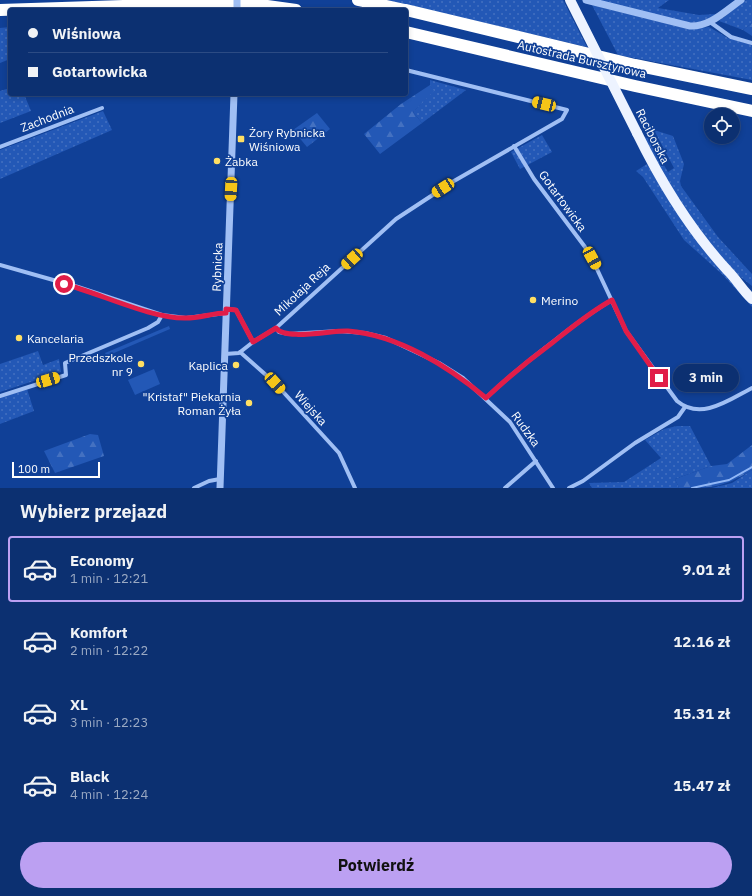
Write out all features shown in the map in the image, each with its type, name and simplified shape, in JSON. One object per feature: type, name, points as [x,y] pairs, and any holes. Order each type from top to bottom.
[{"type":"highway","points":[[224,0],[240,4]]},
{"type":"highway","name":"Autostrada Bursztynowa","points":[[358,0],[396,8]]},
{"type":"highway","points":[[80,8],[240,4],[277,8]]},
{"type":"highway","name":"Autostrada Bursztynowa","points":[[408,10],[642,66],[752,89]]},
{"type":"highway","name":"Autostrada Bursztynowa","points":[[408,32],[635,86],[752,111]]},
{"type":"main road","name":"Raciborska","points":[[570,0],[659,176],[681,211],[706,246],[752,299]]},
{"type":"main road","name":"Raciborska","points":[[729,272],[752,290]]},
{"type":"street","points":[[586,0],[690,26],[698,26],[710,22],[741,0]]},
{"type":"street","points":[[710,22],[731,37],[752,42]]},
{"type":"street","name":"Mikołaja Reja","points":[[225,354],[240,352],[276,328],[396,219],[454,181],[562,119],[567,110],[408,70]]},
{"type":"street","name":"Rybnicka","points":[[220,488],[234,96]]},
{"type":"street","name":"Zachodnia","points":[[0,147],[102,108]]},
{"type":"street","name":"Gotartowicka","points":[[514,146],[531,175],[588,253],[632,340],[672,396],[685,407]]},
{"type":"street","points":[[0,265],[162,315],[186,318],[236,310],[253,342]]},
{"type":"street","points":[[486,398],[505,380],[552,342],[591,313],[612,300]]},
{"type":"street","points":[[0,396],[66,375],[65,364],[148,328],[158,322],[162,315]]},
{"type":"street","name":"Rudzka","points":[[276,328],[279,332],[289,334],[339,331],[365,333],[386,338],[439,364],[463,378],[486,398],[515,428],[553,488]]},
{"type":"street","name":"Wiejska","points":[[240,352],[275,383],[339,453],[355,488]]},
{"type":"street","points":[[570,488],[583,481],[635,443],[678,417],[685,407],[699,410],[708,409],[752,388]]},
{"type":"street","points":[[505,488],[536,461]]},
{"type":"street","points":[[194,488],[209,481],[220,479]]},
{"type":"green space","points":[[387,0],[563,0],[587,47]]},
{"type":"green space","points":[[590,0],[669,0],[658,8],[699,15],[716,14],[706,21],[692,23]]},
{"type":"green space","points":[[746,0],[752,0],[752,23],[743,30],[719,21]]},
{"type":"green space","points":[[592,5],[689,29],[709,27],[728,38],[752,45],[752,80],[618,55]]},
{"type":"green space","points":[[752,23],[752,36],[743,30]]},
{"type":"green space","points":[[8,27],[8,60],[0,63],[0,28]]},
{"type":"green space","points":[[430,80],[466,90],[422,123],[413,112],[433,91],[430,85]]},
{"type":"green space","points":[[430,85],[434,91],[413,112],[422,123],[380,154],[364,134],[401,104]]},
{"type":"green space","points":[[8,89],[8,96],[25,96],[31,111],[0,123],[0,91]]},
{"type":"green space","points":[[103,111],[112,130],[0,179],[0,150]]},
{"type":"green space","points":[[317,113],[330,129],[307,147],[293,130]]},
{"type":"green space","points":[[654,130],[673,136],[684,164],[680,181],[681,186],[718,237],[752,274],[752,286],[724,262],[716,253],[676,196],[641,136],[648,138],[668,172],[674,168]]},
{"type":"green space","points":[[542,135],[552,152],[520,169],[511,152]]},
{"type":"green space","points":[[647,164],[668,199],[752,301],[752,307],[723,275],[684,240],[643,177],[636,171]]},
{"type":"green space","points":[[169,326],[170,329],[107,356],[105,353]]},
{"type":"green space","points":[[38,351],[43,365],[59,359],[61,372],[0,392],[0,364]]},
{"type":"green space","points":[[154,369],[160,384],[135,395],[128,380]]},
{"type":"green space","points":[[27,389],[34,411],[0,424],[0,398]]},
{"type":"green space","points":[[677,426],[690,426],[711,466],[675,479],[679,488],[592,488],[589,483],[624,482],[661,458],[645,440],[664,429]]},
{"type":"green space","points":[[90,434],[98,435],[104,456],[55,473],[44,451]]},
{"type":"green space","points":[[752,445],[752,470],[742,476],[717,486],[679,488],[675,479],[711,466],[727,464]]},
{"type":"green space","points":[[752,470],[752,488],[712,488],[732,483]]},
{"type":"waterway","points":[[692,488],[729,480],[752,467]]},
{"type":"place","name":"Żory Rybnicka Wiśniowa","points":[[241,139]]},
{"type":"place","name":"Żabka","points":[[217,161]]},
{"type":"place","name":"Merino","points":[[533,300]]},
{"type":"place","name":"Kancelaria","points":[[19,338]]},
{"type":"place","name":"Przedszkole nr 9","points":[[141,364]]},
{"type":"place","name":"Kaplica","points":[[236,365]]},
{"type":"place","name":"\"Kristaf\" Piekarnia Roman Żyła","points":[[249,403]]},
{"type":"route","points":[[64,284],[78,287],[146,311],[178,318],[226,313],[226,309],[236,310],[253,342],[276,328],[279,332],[289,334],[339,331],[365,333],[386,338],[439,364],[463,378],[486,398],[505,380],[541,351],[602,305],[612,300],[626,331],[659,378]]}]
